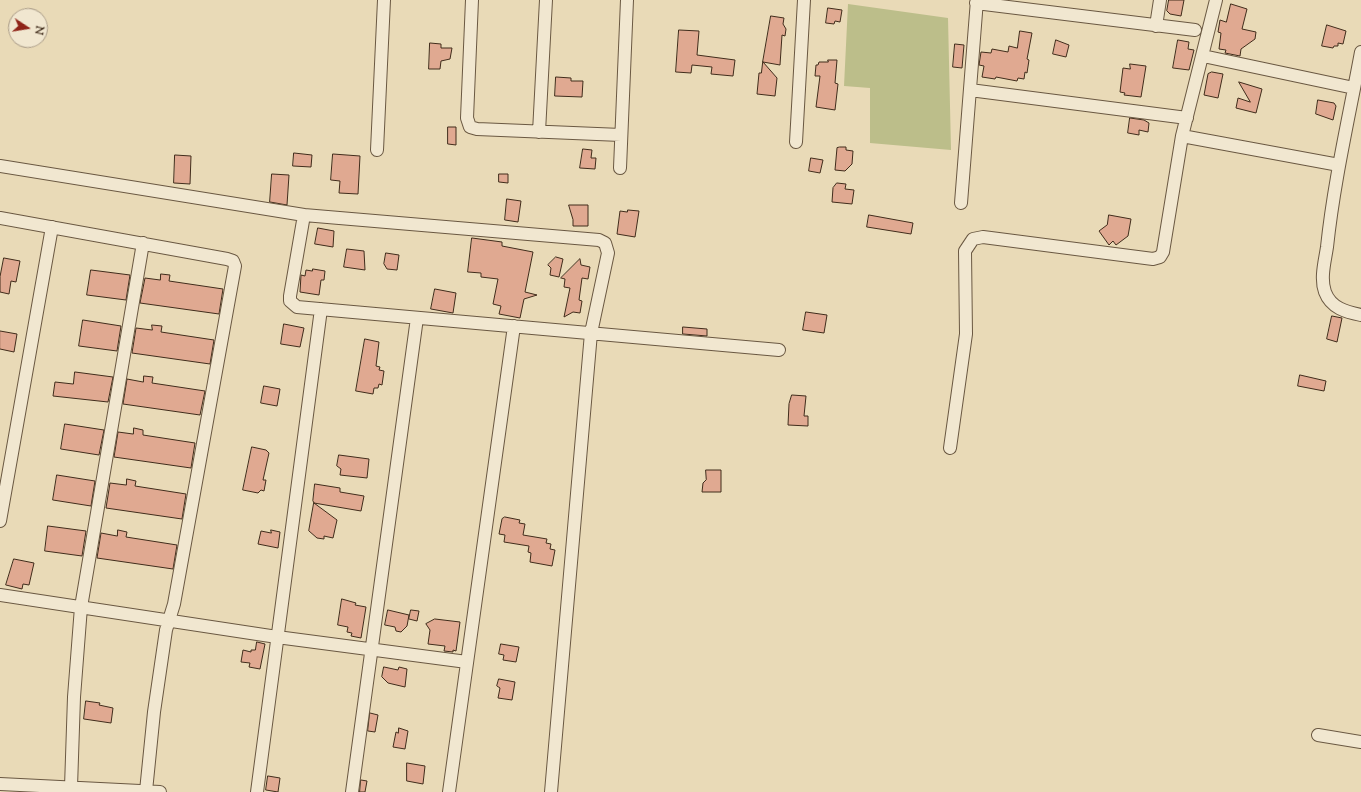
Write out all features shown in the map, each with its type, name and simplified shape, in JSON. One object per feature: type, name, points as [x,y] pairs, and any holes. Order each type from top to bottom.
[{"type":"street","points":[[378,150],[384,0]]},
{"type":"street","points":[[472,0],[467,118],[468,125],[477,129],[621,135]]},
{"type":"street","points":[[538,132],[546,0]]},
{"type":"street","points":[[620,168],[627,0]]},
{"type":"street","points":[[796,142],[804,0]]},
{"type":"street","points":[[1156,26],[1160,0]]},
{"type":"street","points":[[950,448],[966,334],[967,294],[964,255],[967,246],[973,239],[983,237],[1158,258],[1163,252],[1182,136],[1216,0]]},
{"type":"street","points":[[961,203],[976,1],[1195,30]]},
{"type":"street","points":[[1361,52],[1332,203],[1323,284],[1329,300],[1335,306],[1342,311],[1361,315]]},
{"type":"street","points":[[1203,56],[1354,88]]},
{"type":"street","points":[[970,90],[1187,118]]},
{"type":"street","points":[[1182,136],[1339,165]]},
{"type":"street","points":[[0,166],[304,216],[602,241],[607,246],[608,253],[592,333],[551,792]]},
{"type":"street","points":[[304,216],[290,301],[297,307],[779,350]]},
{"type":"street","points":[[0,218],[227,259],[233,262],[235,266],[179,581],[166,630],[154,712],[146,791]]},
{"type":"street","points":[[0,521],[52,227]]},
{"type":"street","points":[[71,788],[74,697],[81,607],[143,243]]},
{"type":"street","points":[[256,792],[321,309]]},
{"type":"street","points":[[352,792],[417,318]]},
{"type":"street","points":[[449,792],[514,326]]},
{"type":"street","points":[[0,595],[277,637],[467,662]]},
{"type":"street","points":[[1318,735],[1361,742]]},
{"type":"street","points":[[0,784],[160,792]]},
{"type":"green space","points":[[848,4],[948,18],[951,150],[870,143],[870,88],[844,86]]},
{"type":"building","points":[[1169,0],[1184,0],[1181,16],[1170,14],[1167,11]]},
{"type":"building","points":[[1231,4],[1247,9],[1242,29],[1256,32],[1255,39],[1241,49],[1240,56],[1225,53],[1226,50],[1219,49],[1221,33],[1218,32],[1220,20],[1226,22]]},
{"type":"building","points":[[828,8],[842,10],[840,22],[835,21],[834,24],[826,23]]},
{"type":"building","points":[[771,16],[784,18],[783,24],[786,29],[785,36],[782,35],[780,65],[763,62]]},
{"type":"building","points":[[1327,25],[1346,31],[1343,44],[1338,43],[1338,46],[1334,46],[1333,48],[1322,46]]},
{"type":"building","points":[[679,30],[699,31],[697,55],[735,60],[733,76],[711,74],[712,67],[692,65],[691,73],[676,72]]},
{"type":"building","points":[[1020,31],[1032,33],[1027,59],[1029,60],[1027,73],[1025,72],[1024,79],[1018,78],[1017,81],[996,77],[995,79],[982,77],[984,66],[979,65],[981,52],[991,53],[992,49],[1008,52],[1009,46],[1017,48]]},
{"type":"building","points":[[1056,40],[1069,45],[1066,57],[1053,54]]},
{"type":"building","points":[[1178,40],[1189,42],[1188,49],[1194,50],[1189,70],[1173,68]]},
{"type":"building","points":[[430,43],[441,44],[441,48],[452,48],[450,59],[441,61],[440,69],[429,69]]},
{"type":"building","points":[[955,44],[964,45],[962,68],[953,67]]},
{"type":"building","points":[[828,60],[837,60],[835,83],[838,84],[835,110],[816,107],[820,76],[815,76],[816,65],[818,65],[819,62],[828,62]]},
{"type":"building","points":[[763,62],[777,78],[775,96],[757,94],[759,73],[761,73]]},
{"type":"building","points":[[1130,64],[1146,66],[1141,97],[1124,95],[1125,93],[1120,92],[1123,68],[1130,69]]},
{"type":"building","points":[[1212,72],[1223,74],[1218,98],[1204,95],[1208,74]]},
{"type":"building","points":[[556,77],[571,78],[571,81],[583,81],[582,97],[555,96]]},
{"type":"building","points":[[1239,82],[1262,89],[1256,113],[1236,108],[1238,98],[1250,102]]},
{"type":"building","points":[[1318,100],[1334,103],[1336,106],[1333,120],[1316,114]]},
{"type":"building","points":[[1130,118],[1144,120],[1149,123],[1148,132],[1139,130],[1139,135],[1128,133]]},
{"type":"building","points":[[448,127],[456,127],[456,145],[448,144]]},
{"type":"building","points":[[846,147],[846,150],[853,151],[852,164],[845,171],[835,170],[837,148]]},
{"type":"building","points":[[583,149],[592,150],[591,158],[596,158],[595,169],[580,168]]},
{"type":"building","points":[[294,153],[312,155],[311,167],[293,166]]},
{"type":"building","points":[[333,154],[360,156],[358,194],[339,193],[340,181],[331,180]]},
{"type":"building","points":[[175,155],[191,156],[190,184],[174,183]]},
{"type":"building","points":[[811,158],[823,160],[820,173],[809,171]]},
{"type":"building","points":[[272,174],[289,175],[287,205],[270,202]]},
{"type":"building","points":[[499,174],[508,174],[508,183],[499,182]]},
{"type":"building","points":[[837,183],[846,184],[845,189],[854,190],[852,204],[832,202],[833,188]]},
{"type":"building","points":[[507,199],[521,201],[518,222],[505,220]]},
{"type":"building","points":[[569,205],[588,205],[588,226],[573,226]]},
{"type":"building","points":[[628,210],[639,211],[635,237],[617,234],[620,211],[627,212]]},
{"type":"building","points":[[869,215],[913,223],[911,234],[867,227]]},
{"type":"building","points":[[1109,215],[1131,219],[1128,236],[1116,245],[1113,241],[1109,245],[1099,231],[1107,225]]},
{"type":"building","points":[[318,228],[334,231],[333,247],[315,244]]},
{"type":"building","points":[[472,238],[502,242],[502,246],[533,252],[525,292],[537,295],[524,299],[520,318],[499,314],[501,306],[493,304],[498,279],[481,277],[481,273],[468,272]]},
{"type":"building","points":[[347,249],[364,251],[365,270],[344,267]]},
{"type":"building","points":[[386,253],[399,255],[397,270],[387,269],[384,264]]},
{"type":"building","points":[[556,257],[563,259],[559,277],[550,275],[551,268],[548,265]]},
{"type":"building","points":[[4,258],[20,261],[16,282],[11,281],[9,294],[0,292],[0,277]]},
{"type":"building","points":[[580,259],[581,265],[590,267],[588,279],[582,278],[579,300],[582,301],[580,313],[573,312],[564,317],[570,288],[564,287],[565,279],[561,278]]},
{"type":"building","points":[[313,269],[325,271],[324,280],[321,280],[319,295],[300,292],[301,275],[305,276],[306,270],[312,271]]},
{"type":"building","points":[[91,270],[130,275],[126,300],[87,295]]},
{"type":"building","points":[[161,274],[170,275],[169,281],[223,289],[219,314],[140,303],[145,278],[160,280]]},
{"type":"building","points":[[435,289],[456,293],[453,313],[431,309]]},
{"type":"building","points":[[806,312],[827,315],[824,333],[803,330]]},
{"type":"building","points":[[1332,316],[1342,318],[1337,342],[1327,339]]},
{"type":"building","points":[[83,320],[121,326],[117,351],[79,346]]},
{"type":"building","points":[[284,324],[304,328],[300,347],[281,344]]},
{"type":"building","points":[[152,325],[162,326],[161,332],[214,340],[210,364],[132,353],[136,328],[152,330]]},
{"type":"building","points":[[683,327],[707,329],[707,336],[683,334]]},
{"type":"building","points":[[0,331],[17,334],[14,352],[0,349]]},
{"type":"building","points":[[365,339],[379,342],[376,366],[380,367],[379,370],[384,371],[382,385],[379,384],[378,388],[374,388],[373,394],[356,391]]},
{"type":"building","points":[[75,372],[113,377],[108,402],[53,396],[55,382],[73,384]]},
{"type":"building","points":[[1300,375],[1326,381],[1324,391],[1298,386]]},
{"type":"building","points":[[144,376],[153,377],[152,383],[205,391],[200,415],[123,404],[127,379],[143,382]]},
{"type":"building","points":[[264,386],[280,389],[277,406],[261,403]]},
{"type":"building","points":[[792,395],[806,396],[804,416],[808,416],[808,426],[788,425],[789,404]]},
{"type":"building","points":[[65,424],[104,430],[99,455],[61,449]]},
{"type":"building","points":[[134,428],[143,430],[143,435],[195,443],[191,468],[114,457],[118,432],[133,434]]},
{"type":"building","points":[[252,447],[266,450],[269,453],[263,480],[266,480],[264,491],[261,490],[258,493],[243,490]]},
{"type":"building","points":[[339,455],[369,459],[367,478],[340,475],[341,469],[337,466]]},
{"type":"building","points":[[706,470],[721,470],[721,492],[702,492],[703,483],[706,480]]},
{"type":"building","points":[[57,475],[95,481],[91,506],[53,500]]},
{"type":"building","points":[[127,479],[136,481],[135,486],[186,494],[182,519],[106,508],[110,483],[126,485]]},
{"type":"building","points":[[315,484],[340,488],[340,492],[364,496],[361,511],[314,503]]},
{"type":"building","points":[[314,503],[337,520],[333,538],[324,536],[324,539],[317,538],[309,531]]},
{"type":"building","points":[[505,517],[520,520],[519,523],[525,524],[523,535],[547,539],[546,543],[551,544],[550,549],[555,550],[552,566],[530,562],[531,553],[528,552],[529,546],[504,542],[505,535],[499,534],[502,519]]},
{"type":"building","points":[[48,526],[86,531],[82,556],[45,551]]},
{"type":"building","points":[[118,530],[127,532],[126,537],[177,545],[173,569],[97,558],[101,533],[117,536]]},
{"type":"building","points":[[271,530],[280,532],[278,548],[258,544],[261,531],[271,533]]},
{"type":"building","points":[[14,559],[34,563],[29,585],[23,584],[22,589],[6,585]]},
{"type":"building","points":[[342,599],[356,603],[355,605],[366,607],[361,638],[351,636],[352,633],[347,632],[348,627],[338,625]]},
{"type":"building","points":[[388,610],[409,615],[407,626],[401,632],[396,631],[395,627],[385,625]]},
{"type":"building","points":[[411,610],[419,611],[417,621],[409,619]]},
{"type":"building","points":[[435,619],[460,622],[456,651],[444,651],[445,646],[428,644],[430,630],[426,624]]},
{"type":"building","points":[[257,642],[265,644],[260,669],[249,667],[250,663],[241,662],[243,650],[251,652],[251,650],[255,650]]},
{"type":"building","points":[[501,644],[519,647],[516,662],[503,660],[504,655],[499,654]]},
{"type":"building","points":[[384,667],[398,670],[399,667],[407,669],[405,687],[388,683],[382,677]]},
{"type":"building","points":[[499,679],[515,682],[512,700],[498,698],[500,688],[497,686]]},
{"type":"building","points":[[86,701],[100,703],[99,705],[113,708],[111,723],[84,719]]},
{"type":"building","points":[[370,713],[378,715],[375,732],[368,731]]},
{"type":"building","points":[[399,728],[408,731],[405,749],[393,747],[396,732],[398,733]]},
{"type":"building","points":[[407,763],[425,766],[423,784],[407,781]]},
{"type":"building","points":[[268,776],[280,778],[278,792],[266,790]]},
{"type":"building","points":[[361,780],[367,781],[365,792],[360,792]]}]
